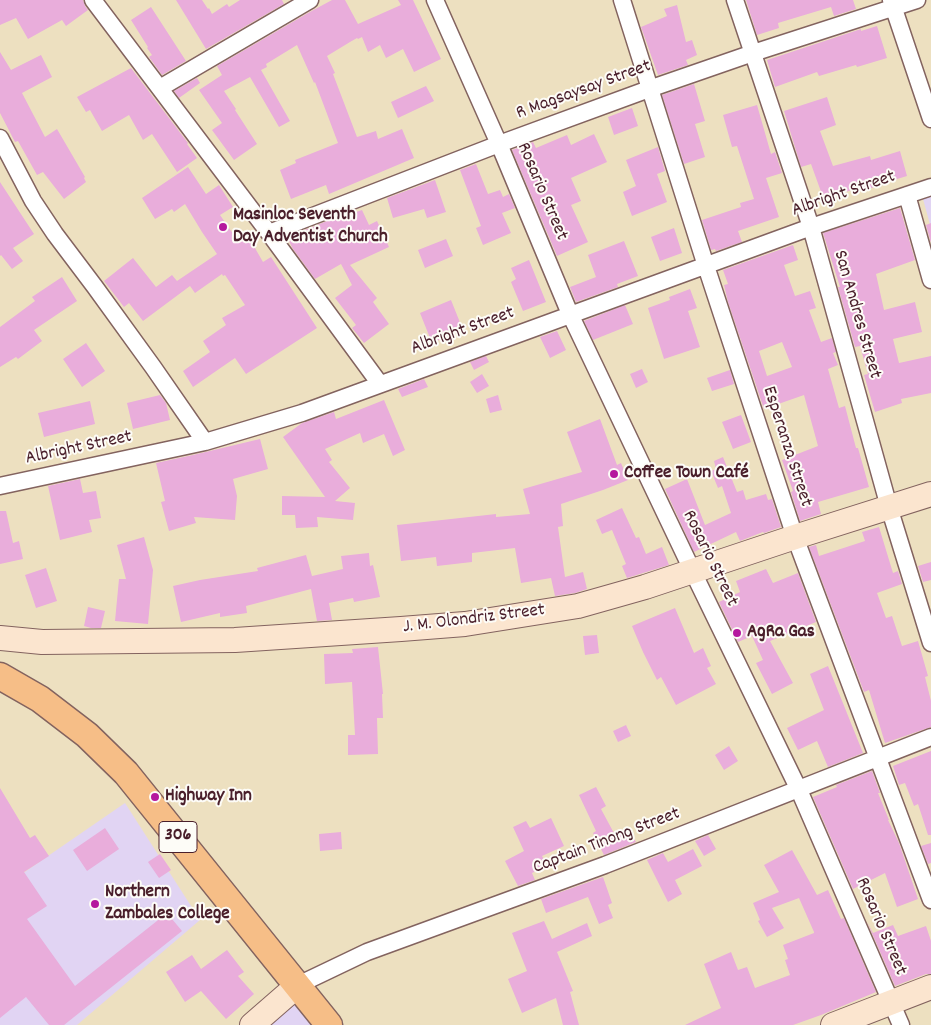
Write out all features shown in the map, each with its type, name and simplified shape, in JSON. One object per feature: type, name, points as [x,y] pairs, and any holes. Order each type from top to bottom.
[{"type":"main road","name":"306","points":[[0,676],[40,699],[87,735],[126,773],[329,1025]]},
{"type":"street","points":[[93,0],[269,232],[380,384]]},
{"type":"street","points":[[160,88],[310,0]]},
{"type":"street","name":"Rosario Street","points":[[435,0],[499,144],[570,314],[799,790],[901,1025]]},
{"type":"street","name":"Esperanza Street","points":[[622,0],[706,266],[795,537],[931,900]]},
{"type":"street","name":"San Andres Street","points":[[735,0],[811,227],[889,507],[931,643]]},
{"type":"street","name":"R Magsaysay Street","points":[[269,232],[649,88],[892,4],[917,0]]},
{"type":"street","points":[[892,4],[931,119]]},
{"type":"street","points":[[0,138],[32,201],[50,228],[142,351],[205,442]]},
{"type":"street","name":"Albright Street","points":[[0,486],[205,442],[302,413],[811,227],[931,187]]},
{"type":"street","points":[[906,195],[931,280]]},
{"type":"street","name":"J. M. Olondriz Street","points":[[0,638],[42,642],[234,640],[465,624],[578,606],[693,572],[931,494]]},
{"type":"street","name":"Captain Tinong Street","points":[[298,986],[367,952],[605,865],[931,737]]},
{"type":"street","points":[[252,1025],[298,986]]},
{"type":"street","points":[[833,1025],[931,987]]},
{"type":"shaded area","points":[[931,196],[931,228],[923,199]]},
{"type":"shaded area","name":"Northern Zambales College","points":[[125,803],[200,920],[77,1025],[0,1025],[0,889]]},
{"type":"shaded area","points":[[295,1002],[312,1025],[268,1025]]},
{"type":"building","points":[[0,0],[83,0],[88,10],[66,26],[62,20],[28,39],[16,18],[0,25]]},
{"type":"building","points":[[176,0],[202,0],[212,14],[227,4],[229,7],[240,0],[282,0],[284,4],[206,49]]},
{"type":"building","points":[[332,0],[345,0],[358,24],[401,5],[398,0],[413,0],[441,59],[414,72],[403,49],[386,58],[380,45],[368,52],[362,37],[357,38],[327,56],[335,73],[333,74],[357,137],[376,131],[378,139],[402,129],[414,158],[329,194],[326,185],[291,199],[280,170],[296,163],[295,160],[338,143],[315,82],[297,45],[266,64],[267,67],[261,70],[290,121],[279,127],[250,77],[224,91],[257,144],[234,160],[212,130],[222,123],[199,90],[222,75],[217,66]]},
{"type":"building","points":[[746,0],[853,0],[856,9],[834,16],[831,7],[778,23],[779,28],[757,35]]},
{"type":"building","points":[[677,5],[686,42],[692,40],[697,55],[686,60],[688,65],[658,75],[641,27],[667,16],[664,9]]},
{"type":"building","points":[[151,7],[186,61],[162,75],[149,57],[152,55],[131,20]]},
{"type":"building","points":[[877,26],[887,58],[819,76],[817,72],[775,87],[767,60],[861,29],[861,31]]},
{"type":"building","points":[[0,52],[11,70],[41,55],[52,77],[22,93],[45,137],[57,129],[85,177],[86,182],[64,199],[43,172],[37,175],[18,141],[15,142],[0,113]]},
{"type":"building","points":[[131,68],[188,143],[197,158],[177,172],[152,134],[143,140],[129,115],[102,131],[90,110],[86,112],[77,97]]},
{"type":"building","points":[[197,78],[200,83],[179,98],[174,91]]},
{"type":"building","points":[[694,84],[705,121],[695,124],[705,157],[684,164],[662,95]]},
{"type":"building","points":[[426,86],[434,101],[398,118],[391,102]]},
{"type":"building","points":[[827,97],[836,125],[820,131],[833,166],[870,156],[871,160],[900,151],[907,176],[858,192],[857,188],[824,200],[811,164],[801,167],[784,111]]},
{"type":"building","points":[[757,105],[771,154],[775,152],[782,173],[766,178],[779,217],[738,231],[742,242],[716,251],[715,249],[711,250],[702,220],[741,207],[740,203],[754,199],[737,146],[732,147],[723,115]]},
{"type":"building","points":[[632,108],[638,126],[614,135],[608,117]]},
{"type":"building","points":[[594,134],[607,162],[571,178],[581,201],[571,205],[588,242],[557,256],[512,150],[533,142],[536,148],[567,135],[571,145]]},
{"type":"building","points":[[658,147],[665,171],[657,174],[667,202],[632,216],[623,192],[636,186],[626,160]]},
{"type":"building","points":[[476,164],[488,194],[500,190],[503,197],[509,194],[515,208],[502,213],[511,233],[483,245],[476,228],[481,226],[460,170]]},
{"type":"building","points":[[188,167],[206,194],[219,185],[233,207],[220,215],[238,241],[248,236],[263,262],[271,257],[317,328],[246,374],[235,358],[193,387],[183,371],[210,352],[203,341],[226,325],[222,318],[245,305],[225,275],[223,276],[222,274],[195,293],[190,286],[143,321],[129,303],[124,307],[104,281],[133,258],[156,287],[172,275],[177,281],[217,254],[185,204],[174,212],[172,209],[155,219],[142,198]]},
{"type":"building","points":[[435,180],[446,212],[427,218],[424,209],[393,218],[387,198]]},
{"type":"building","points":[[0,182],[34,234],[13,248],[23,261],[12,269],[0,256]]},
{"type":"building","points":[[900,208],[915,260],[876,274],[884,310],[915,302],[922,332],[893,339],[899,363],[931,356],[931,393],[901,399],[902,403],[875,412],[864,375],[868,374],[860,346],[855,347],[838,287],[840,287],[823,233]]},
{"type":"building","points":[[362,210],[369,225],[377,221],[389,247],[350,265],[377,298],[373,302],[389,324],[364,343],[352,328],[356,325],[335,298],[352,285],[341,264],[315,279],[293,249],[287,237],[347,213],[348,215]]},
{"type":"building","points":[[931,223],[931,243],[926,225]]},
{"type":"building","points":[[674,228],[682,253],[660,261],[651,237]]},
{"type":"building","points":[[446,239],[453,256],[425,268],[418,250]]},
{"type":"building","points":[[624,241],[638,276],[617,284],[618,287],[576,302],[570,287],[596,277],[588,255]]},
{"type":"building","points":[[793,245],[798,260],[784,265],[795,296],[810,291],[816,308],[809,310],[821,342],[832,338],[836,352],[833,353],[838,365],[828,369],[839,408],[845,406],[869,487],[818,502],[821,514],[800,521],[791,492],[793,491],[782,460],[818,446],[804,395],[764,409],[728,302],[724,285],[728,284],[723,270]],"holes":[[[782,342],[792,367],[767,376],[759,351]]]},
{"type":"building","points":[[529,260],[546,302],[523,311],[511,282],[516,279],[511,268]]},
{"type":"building","points":[[62,277],[77,301],[34,330],[42,341],[18,359],[16,357],[0,367],[0,327],[35,301],[32,297]]},
{"type":"building","points":[[690,289],[697,308],[688,311],[700,347],[664,359],[648,308],[670,300],[669,297]]},
{"type":"building","points":[[451,300],[463,330],[432,343],[420,313]]},
{"type":"building","points":[[625,305],[633,324],[593,340],[584,321]]},
{"type":"building","points":[[557,331],[566,350],[550,358],[540,337]]},
{"type":"building","points":[[86,343],[105,371],[82,387],[63,359]]},
{"type":"building","points":[[486,356],[489,362],[474,370],[470,362]]},
{"type":"building","points":[[642,369],[648,382],[636,388],[630,374]]},
{"type":"building","points":[[730,370],[734,384],[712,391],[707,378]]},
{"type":"building","points":[[482,374],[489,386],[477,393],[470,382]]},
{"type":"building","points":[[424,379],[428,387],[402,397],[398,389]]},
{"type":"building","points":[[160,395],[166,403],[170,420],[133,429],[127,403]]},
{"type":"building","points":[[498,395],[502,410],[490,413],[486,399]]},
{"type":"building","points":[[384,400],[405,450],[393,456],[384,434],[363,443],[360,433],[325,449],[332,460],[329,462],[350,488],[335,501],[355,503],[353,520],[317,517],[318,527],[296,528],[295,515],[282,515],[282,496],[325,497],[283,437],[302,423],[334,412],[336,419]]},
{"type":"building","points":[[90,401],[95,424],[44,437],[38,413]]},
{"type":"building","points":[[741,415],[751,442],[733,449],[722,422]]},
{"type":"building","points":[[600,419],[617,465],[621,463],[628,480],[561,504],[563,526],[558,527],[565,577],[583,572],[587,589],[555,596],[551,578],[521,583],[515,548],[472,553],[472,562],[437,566],[436,557],[401,561],[397,525],[496,514],[496,517],[530,514],[523,489],[582,472],[567,432]]},
{"type":"building","points":[[260,439],[268,469],[233,479],[237,496],[235,520],[194,517],[196,523],[169,531],[161,502],[165,501],[156,463]]},
{"type":"building","points":[[723,457],[737,492],[743,490],[746,500],[766,494],[768,500],[772,499],[781,527],[740,541],[736,532],[694,552],[665,489],[687,479],[705,525],[731,513],[722,486],[718,488],[711,471],[716,469],[714,461]]},
{"type":"building","points":[[80,479],[83,493],[96,491],[101,518],[89,520],[92,532],[60,540],[48,486]]},
{"type":"building","points":[[622,508],[636,538],[639,537],[646,554],[662,547],[669,565],[627,578],[622,566],[626,564],[612,530],[602,534],[596,520]]},
{"type":"building","points":[[0,511],[6,511],[13,543],[19,541],[23,559],[0,564]]},
{"type":"building","points":[[879,527],[893,573],[898,571],[902,584],[877,593],[886,618],[892,616],[902,646],[918,641],[928,676],[925,677],[931,701],[931,727],[885,743],[869,690],[864,692],[809,547],[816,545],[819,556],[865,541],[862,532]]},
{"type":"building","points":[[144,537],[153,570],[148,624],[115,621],[119,579],[126,579],[117,545]]},
{"type":"building","points":[[369,553],[370,566],[373,565],[380,597],[354,602],[353,598],[329,603],[332,620],[317,621],[311,589],[246,606],[247,613],[220,617],[220,613],[181,622],[173,586],[258,571],[257,568],[306,555],[312,576],[343,569],[341,556]]},
{"type":"building","points":[[931,562],[931,580],[923,582],[918,566]]},
{"type":"building","points":[[46,568],[57,601],[36,608],[25,575]]},
{"type":"building","points":[[766,569],[773,583],[798,573],[816,622],[770,641],[793,683],[772,694],[756,663],[763,660],[752,636],[738,642],[719,602],[740,592],[736,581]]},
{"type":"building","points":[[88,607],[105,611],[101,628],[84,626]]},
{"type":"building","points":[[675,608],[694,653],[703,648],[711,666],[707,668],[716,684],[676,705],[661,677],[657,680],[632,626]]},
{"type":"building","points":[[597,635],[599,653],[585,655],[583,636]]},
{"type":"building","points":[[378,647],[383,694],[383,718],[377,718],[378,754],[348,755],[348,735],[355,735],[352,682],[325,684],[324,654],[353,653],[352,649]]},
{"type":"building","points":[[828,666],[863,753],[828,767],[817,741],[798,750],[787,728],[824,710],[810,674]]},
{"type":"building","points":[[626,725],[631,736],[618,742],[613,731]]},
{"type":"building","points":[[729,746],[738,761],[724,770],[715,755]]},
{"type":"building","points":[[931,751],[931,835],[928,835],[918,804],[914,806],[905,783],[899,785],[893,766]]},
{"type":"building","points":[[872,771],[880,793],[878,793],[899,843],[918,899],[897,907],[885,873],[853,889],[813,797],[837,787],[836,785]]},
{"type":"building","points":[[596,787],[606,806],[601,809],[615,835],[627,828],[636,842],[604,855],[593,833],[596,831],[579,795]]},
{"type":"building","points":[[0,788],[30,838],[35,835],[49,856],[24,872],[47,906],[27,919],[75,986],[167,913],[182,931],[64,1025],[49,1025],[26,997],[0,1018]]},
{"type":"building","points":[[551,818],[564,846],[542,856],[547,866],[532,873],[535,880],[518,886],[505,861],[524,851],[513,827],[526,821],[530,828]]},
{"type":"building","points":[[105,828],[119,849],[87,871],[73,850]]},
{"type":"building","points":[[341,832],[342,849],[320,851],[319,834]]},
{"type":"building","points":[[708,835],[716,849],[704,856],[695,841]]},
{"type":"building","points":[[931,843],[931,863],[928,864],[921,846]]},
{"type":"building","points":[[693,849],[702,866],[675,880],[682,894],[668,902],[647,860],[663,853],[668,862]]},
{"type":"building","points":[[792,850],[817,895],[828,890],[841,919],[844,918],[876,992],[793,1025],[685,1025],[721,1008],[704,964],[731,952],[738,970],[747,967],[755,988],[790,975],[785,960],[788,959],[783,945],[814,933],[799,898],[772,908],[784,928],[767,937],[758,921],[760,920],[753,903],[779,892],[764,865]]},
{"type":"building","points":[[160,854],[171,870],[159,878],[148,862]]},
{"type":"building","points":[[603,877],[612,903],[608,905],[613,918],[599,924],[588,897],[546,913],[541,899]]},
{"type":"building","points":[[544,921],[552,939],[587,923],[592,936],[557,952],[573,991],[570,992],[579,1025],[563,1025],[556,998],[522,1013],[508,979],[527,971],[512,933]]},
{"type":"building","points":[[867,922],[873,933],[893,925],[898,936],[926,926],[931,941],[931,974],[926,974],[895,986]]},
{"type":"building","points":[[227,950],[244,972],[238,976],[254,994],[226,1019],[201,991],[185,1002],[166,972],[192,955],[201,969]]},
{"type":"place","name":"Masinloc Seventh Day Adventist Church","points":[[223,227]]},
{"type":"place","name":"Coffee Town Café","points":[[614,474]]},
{"type":"place","name":"AgRa Gas","points":[[737,633]]},
{"type":"place","name":"Highway Inn","points":[[155,797]]},
{"type":"place","name":"Northern Zambales College","points":[[95,904]]}]
